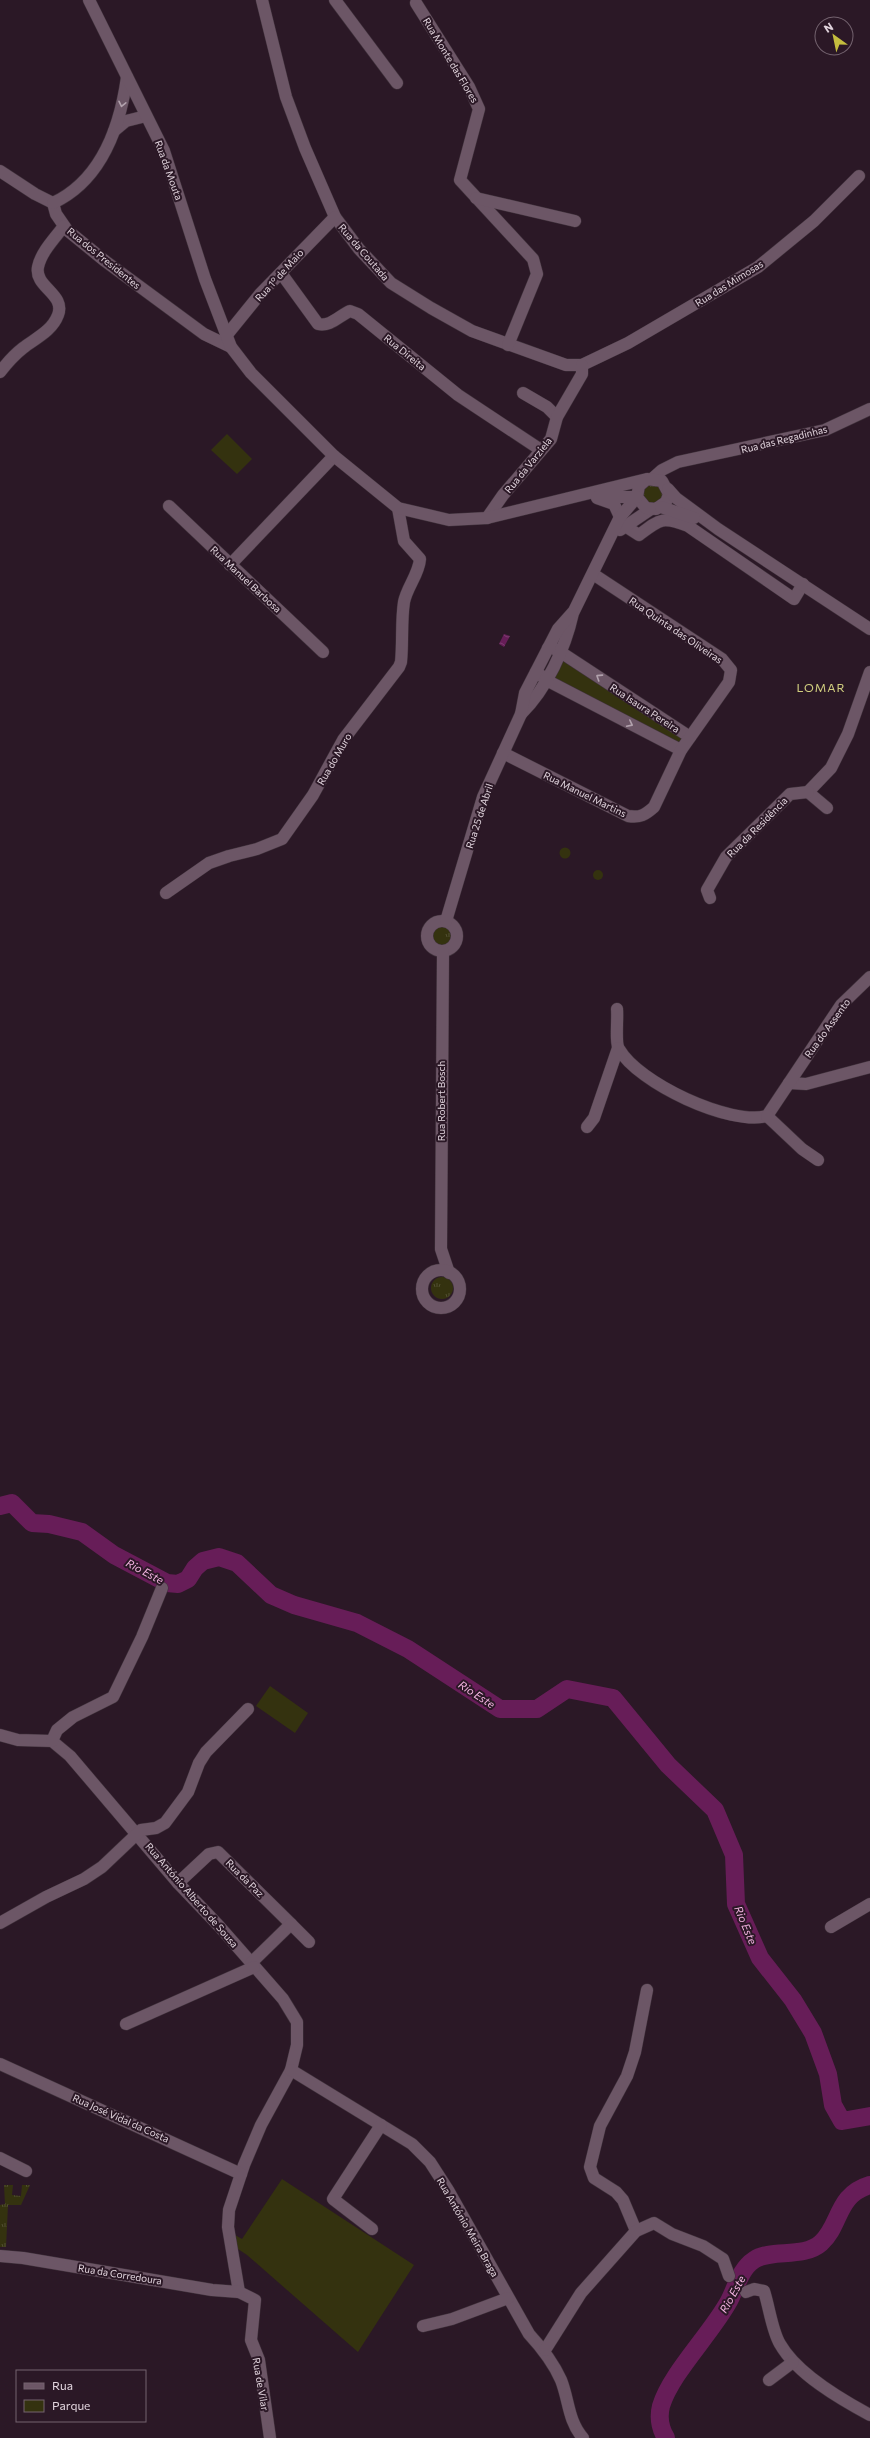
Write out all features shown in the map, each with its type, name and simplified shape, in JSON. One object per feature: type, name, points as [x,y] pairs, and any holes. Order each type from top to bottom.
[{"type":"street","name":"Rua da Mouta","points":[[89,0],[164,151],[222,338],[231,347],[250,373],[334,456],[398,508]]},
{"type":"street","name":"Rua da Coutada","points":[[262,0],[286,97],[334,217],[359,249],[391,283],[472,331],[566,365],[582,365]]},
{"type":"street","points":[[335,0],[397,83]]},
{"type":"street","name":"Rua Monte das Flores","points":[[416,3],[469,87],[479,109],[460,180],[533,259],[537,274],[508,345]]},
{"type":"street","points":[[0,171],[34,194],[53,203],[81,186],[104,154],[114,131],[123,106],[127,77]]},
{"type":"street","points":[[114,131],[126,121],[146,116]]},
{"type":"street","name":"Rua das Mimosas","points":[[582,365],[628,343],[758,267],[814,221],[859,176]]},
{"type":"street","points":[[476,198],[575,221]]},
{"type":"street","name":"Rua dos Presidentes","points":[[53,203],[56,214],[64,226],[105,261],[161,304],[204,334],[222,338]]},
{"type":"street","name":"Rua 1º de Maio","points":[[222,338],[334,217]]},
{"type":"street","points":[[0,372],[10,360],[53,325],[58,314],[58,300],[43,283],[38,274],[38,268],[41,258],[64,226]]},
{"type":"street","name":"Rua Direita","points":[[281,273],[318,324],[323,326],[331,323],[350,311],[358,314],[458,395],[541,450]]},
{"type":"street","name":"Rua da Varziela","points":[[487,518],[503,495],[551,438],[557,417],[582,374],[582,365]]},
{"type":"street","points":[[523,393],[547,407],[557,417]]},
{"type":"street","name":"Rua das Regadinhas","points":[[650,478],[678,462],[694,460],[825,430],[870,409]]},
{"type":"street","points":[[230,565],[334,456]]},
{"type":"street","name":"Rua das Regadinhas","points":[[667,487],[670,473],[694,460]]},
{"type":"street","points":[[398,508],[449,520],[487,518],[650,478],[658,479],[676,498],[718,529],[870,629]]},
{"type":"street","points":[[650,478],[639,486],[637,497],[642,505],[687,514],[718,529]]},
{"type":"street","points":[[623,522],[656,508],[666,502],[667,487]]},
{"type":"street","points":[[564,500],[637,497]]},
{"type":"street","name":"Rua 25 de Abril","points":[[522,714],[525,693],[548,648],[558,630],[574,611],[612,536],[623,522],[637,497]]},
{"type":"street","points":[[593,498],[614,504],[623,522],[639,535],[657,522],[670,519],[688,526],[794,599],[803,584]]},
{"type":"street","name":"Rua Manuel Barbosa","points":[[169,506],[323,652]]},
{"type":"street","name":"Rua do Muro","points":[[166,892],[209,863],[257,849],[282,838],[313,795],[343,740],[402,662],[404,604],[408,589],[420,568],[420,559],[404,541],[398,508]]},
{"type":"street","name":"Rua Quinta das Oliveiras","points":[[593,574],[722,659],[731,670],[729,682],[690,738]]},
{"type":"street","name":"Rua 25 de Abril","points":[[446,922],[484,797],[502,752],[522,714],[534,701],[546,680],[569,633],[574,611]]},
{"type":"street","points":[[548,648],[560,652]]},
{"type":"street","name":"Rua Isaura Pereira","points":[[546,680],[681,750],[690,738],[560,652]]},
{"type":"street","points":[[536,672],[546,680]]},
{"type":"street","points":[[827,808],[808,792],[831,768],[848,734],[870,672]]},
{"type":"street","name":"Rua Manuel Martins","points":[[502,752],[628,816],[637,817],[646,814],[654,808],[681,750]]},
{"type":"street","name":"Rua da Residência","points":[[710,898],[707,890],[726,857],[790,794],[808,792]]},
{"type":"street","points":[[446,922],[456,930],[457,940],[452,948],[443,952],[431,948],[426,936],[432,924],[446,922]]},
{"type":"street","name":"Rua Robert Bosch","points":[[441,1249],[423,1284],[423,1296],[431,1305],[443,1308],[453,1303],[459,1294],[458,1283],[449,1273],[441,1249],[443,952]]},
{"type":"street","name":"Rua do Assento","points":[[767,1116],[841,1005],[870,977]]},
{"type":"street","points":[[587,1127],[594,1118],[618,1048],[617,1009]]},
{"type":"street","points":[[618,1048],[637,1070],[661,1087],[690,1101],[743,1118],[755,1119],[767,1116],[802,1149],[818,1160]]},
{"type":"street","points":[[789,1083],[806,1084],[870,1068]]},
{"type":"street","points":[[429,1274],[441,1270],[449,1273]]},
{"type":"street","points":[[0,1727],[5,1729],[6,1736],[52,1742],[57,1730],[73,1717],[113,1697],[142,1637],[162,1588]]},
{"type":"street","points":[[0,1923],[46,1897],[84,1879],[102,1867],[137,1833],[145,1828],[156,1828],[165,1823],[188,1792],[199,1763],[206,1752],[248,1709]]},
{"type":"street","name":"Rua António Alberto de Sousa","points":[[52,1742],[70,1756],[178,1883],[220,1926],[252,1965],[283,1999],[296,2022],[297,2045],[292,2068]]},
{"type":"street","name":"Rua da Paz","points":[[178,1883],[209,1854],[218,1852],[309,1942]]},
{"type":"street","points":[[831,1928],[870,1904]]},
{"type":"street","points":[[126,2024],[252,1965],[291,1924]]},
{"type":"street","points":[[636,2231],[623,2200],[616,2192],[594,2178],[590,2167],[600,2126],[627,2076],[635,2052],[647,1990]]},
{"type":"street","name":"Rua José Vidal da Costa","points":[[0,2064],[241,2174]]},
{"type":"street","points":[[239,2292],[228,2227],[229,2210],[241,2174],[261,2125],[292,2068]]},
{"type":"street","name":"Rua António Meira Braga","points":[[292,2068],[412,2144],[430,2162],[448,2190],[529,2334],[544,2350],[561,2381],[574,2428],[583,2438]]},
{"type":"street","points":[[372,2229],[333,2199],[381,2125]]},
{"type":"street","points":[[0,2160],[26,2172]]},
{"type":"street","points":[[544,2350],[581,2293],[636,2231],[654,2223],[672,2234],[703,2246],[723,2259],[729,2276]]},
{"type":"street","name":"Rua da Corredoura","points":[[0,2256],[23,2258],[212,2290],[239,2292]]},
{"type":"street","points":[[746,2292],[754,2289],[764,2291],[779,2343],[794,2362],[840,2399],[870,2415]]},
{"type":"street","name":"Rua de Vilar","points":[[239,2292],[254,2300],[251,2340],[259,2360],[270,2438]]},
{"type":"street","points":[[423,2326],[452,2319],[508,2298]]},
{"type":"street","points":[[769,2380],[794,2362]]},
{"type":"green space","points":[[227,434],[252,459],[237,474],[211,450]]},
{"type":"green space","points":[[653,484],[660,487],[663,494],[660,501],[653,504],[646,501],[643,494],[646,487]]},
{"type":"green space","points":[[564,659],[685,738],[680,746],[554,679]]},
{"type":"green space","points":[[563,848],[567,848],[569,849],[569,857],[563,858],[560,855],[560,851]]},
{"type":"green space","points":[[596,870],[600,870],[602,871],[602,879],[596,880],[593,877],[593,873]]},
{"type":"green space","points":[[442,926],[449,929],[452,936],[449,943],[442,946],[435,943],[432,936],[435,929]]},
{"type":"green space","points":[[442,1277],[450,1280],[453,1288],[450,1296],[442,1299],[434,1296],[431,1288],[434,1280]]},
{"type":"green space","points":[[270,1686],[308,1713],[295,1733],[256,1706]]},
{"type":"green space","points":[[282,2179],[414,2265],[358,2352],[247,2255],[235,2247],[235,2235],[242,2239]]},
{"type":"green space","points":[[4,2185],[13,2185],[12,2195],[21,2196],[22,2185],[30,2185],[21,2205],[8,2205],[6,2247],[0,2247],[0,2205],[5,2204]]},
{"type":"water","points":[[504,634],[510,636],[504,647],[499,644]]},
{"type":"waterway","name":"Rio Este","points":[[0,1506],[12,1503],[32,1523],[49,1524],[82,1532],[114,1555],[167,1583],[178,1584],[188,1579],[195,1568],[203,1561],[219,1557],[237,1563],[271,1595],[294,1605],[357,1623],[408,1649],[500,1709],[537,1709],[567,1689],[613,1698],[668,1765],[715,1810],[734,1855],[736,1904],[760,1958],[793,2000],[813,2033],[828,2074],[833,2105],[842,2121],[870,2116]]},
{"type":"waterway","name":"Rio Este","points":[[666,2438],[661,2427],[660,2419],[661,2406],[666,2393],[682,2367],[721,2314],[745,2268],[761,2256],[805,2251],[814,2248],[827,2236],[840,2211],[851,2196],[870,2185]]},
{"type":"district","name":"LOMAR","points":[[821,687]]}]
